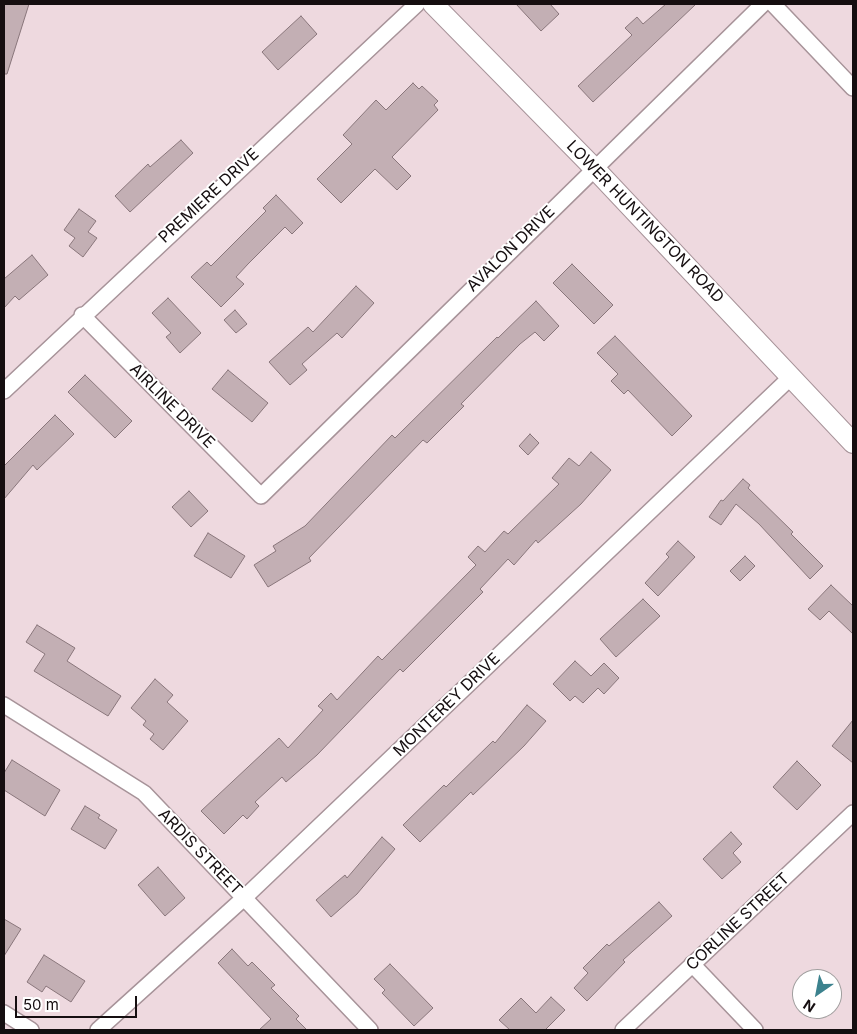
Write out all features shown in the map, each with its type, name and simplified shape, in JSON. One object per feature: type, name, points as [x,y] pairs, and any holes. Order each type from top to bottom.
[{"type":"main road","name":"LOWER HUNTINGTON ROAD","points":[[434,4],[594,168],[792,376],[853,443]]},
{"type":"street","name":"PREMIERE DRIVE","points":[[4,391],[82,315],[417,4]]},
{"type":"street","name":"AVALON DRIVE","points":[[261,496],[763,4]]},
{"type":"street","points":[[773,4],[853,88]]},
{"type":"street","name":"AIRLINE DRIVE","points":[[82,315],[261,496]]},
{"type":"street","name":"MONTEREY DRIVE","points":[[98,1030],[244,898],[792,376]]},
{"type":"street","name":"ARDIS STREET","points":[[4,705],[144,793],[370,1030]]},
{"type":"street","name":"CORLINE STREET","points":[[622,1030],[853,813]]},
{"type":"street","points":[[692,964],[755,1030]]},
{"type":"street","points":[[4,1013],[31,1030]]},
{"type":"building","points":[[4,4],[29,4],[7,74],[4,74]]},
{"type":"building","points":[[516,4],[550,4],[559,14],[541,31]]},
{"type":"building","points":[[666,4],[696,4],[593,102],[578,86],[632,35],[625,28],[637,17],[643,24]]},
{"type":"building","points":[[301,16],[317,34],[278,70],[262,52]]},
{"type":"building","points":[[413,83],[419,89],[422,86],[438,101],[434,105],[438,110],[392,157],[411,176],[397,190],[375,169],[341,203],[317,179],[352,144],[343,135],[376,100],[386,110]]},
{"type":"building","points":[[181,140],[193,153],[130,212],[115,196],[148,164],[150,167]]},
{"type":"building","points":[[276,195],[303,223],[292,234],[285,227],[248,264],[236,277],[244,284],[221,307],[191,277],[207,262],[211,266],[266,211],[263,208]]},
{"type":"building","points":[[79,209],[96,221],[88,232],[97,238],[83,257],[69,246],[75,238],[64,230]]},
{"type":"building","points":[[32,255],[48,275],[19,300],[15,296],[4,308],[4,279]]},
{"type":"building","points":[[572,264],[613,305],[594,324],[553,283]]},
{"type":"building","points":[[356,286],[374,303],[342,338],[337,333],[302,364],[307,370],[290,385],[269,362],[308,327],[313,332]]},
{"type":"building","points":[[168,298],[201,333],[180,353],[166,337],[171,333],[152,313]]},
{"type":"building","points":[[536,301],[559,326],[544,341],[535,332],[520,344],[461,404],[464,406],[427,443],[423,440],[309,558],[311,561],[268,587],[254,565],[276,551],[273,546],[305,526],[392,435],[395,438]]},
{"type":"building","points":[[235,310],[247,324],[236,333],[224,320]]},
{"type":"building","points":[[615,336],[692,416],[672,436],[628,390],[624,394],[611,381],[618,374],[597,353]]},
{"type":"building","points":[[228,370],[268,403],[252,422],[212,389]]},
{"type":"building","points":[[85,375],[132,421],[115,438],[68,392]]},
{"type":"building","points":[[55,415],[74,434],[37,470],[33,465],[4,499],[4,466]]},
{"type":"building","points":[[530,434],[539,443],[528,455],[519,446]]},
{"type":"building","points":[[591,452],[611,470],[581,504],[538,543],[536,540],[514,565],[508,559],[480,589],[483,592],[403,672],[400,669],[317,755],[286,782],[282,777],[255,802],[259,806],[247,819],[243,815],[224,834],[201,811],[279,738],[288,748],[323,710],[318,706],[331,693],[337,700],[378,656],[382,660],[476,565],[468,557],[478,546],[485,552],[504,531],[508,534],[559,484],[552,478],[569,458],[579,466]]},
{"type":"building","points":[[743,479],[750,485],[748,488],[793,532],[791,534],[823,566],[810,579],[759,524],[736,504],[721,525],[709,517],[721,500],[723,501]]},
{"type":"building","points":[[189,491],[208,511],[191,527],[172,507]]},
{"type":"building","points":[[208,533],[245,556],[231,578],[194,556]]},
{"type":"building","points":[[678,541],[695,557],[658,596],[645,583],[669,557],[666,554]]},
{"type":"building","points":[[745,556],[755,566],[740,581],[730,571]]},
{"type":"building","points":[[831,585],[853,606],[853,634],[829,611],[820,620],[808,609]]},
{"type":"building","points":[[643,599],[660,616],[616,657],[600,639]]},
{"type":"building","points":[[37,625],[75,648],[67,661],[121,696],[108,716],[34,671],[45,654],[26,642]]},
{"type":"building","points":[[575,661],[591,676],[604,663],[619,678],[604,694],[598,688],[583,703],[575,696],[570,701],[553,684]]},
{"type":"building","points":[[155,679],[173,695],[167,702],[188,721],[163,750],[150,739],[154,734],[143,725],[146,721],[131,708]]},
{"type":"building","points":[[527,705],[546,721],[524,746],[473,795],[471,792],[420,842],[403,825],[444,785],[446,787],[493,741],[495,743]]},
{"type":"building","points":[[853,720],[853,763],[832,746]]},
{"type":"building","points":[[12,760],[60,790],[45,816],[4,790],[4,773]]},
{"type":"building","points":[[797,761],[821,785],[797,810],[773,787]]},
{"type":"building","points":[[85,806],[100,815],[98,818],[117,830],[105,849],[71,829]]},
{"type":"building","points":[[731,832],[742,844],[733,853],[741,862],[722,879],[703,859]]},
{"type":"building","points":[[382,837],[395,849],[357,894],[331,917],[316,900],[345,875],[347,878]]},
{"type":"building","points":[[158,867],[185,898],[165,916],[138,885]]},
{"type":"building","points":[[659,902],[672,916],[623,960],[625,962],[587,1001],[574,988],[588,973],[583,968],[607,944],[609,946]]},
{"type":"building","points":[[4,919],[21,929],[4,956]]},
{"type":"building","points":[[232,949],[248,966],[252,962],[275,985],[271,988],[299,1016],[296,1019],[307,1030],[259,1030],[271,1019],[218,963]]},
{"type":"building","points":[[44,955],[85,981],[71,1002],[46,986],[42,992],[27,982]]},
{"type":"building","points":[[390,964],[433,1008],[414,1026],[382,993],[385,990],[374,979]]},
{"type":"building","points":[[551,997],[565,1010],[545,1030],[510,1030],[499,1020],[521,998],[536,1013]]}]
